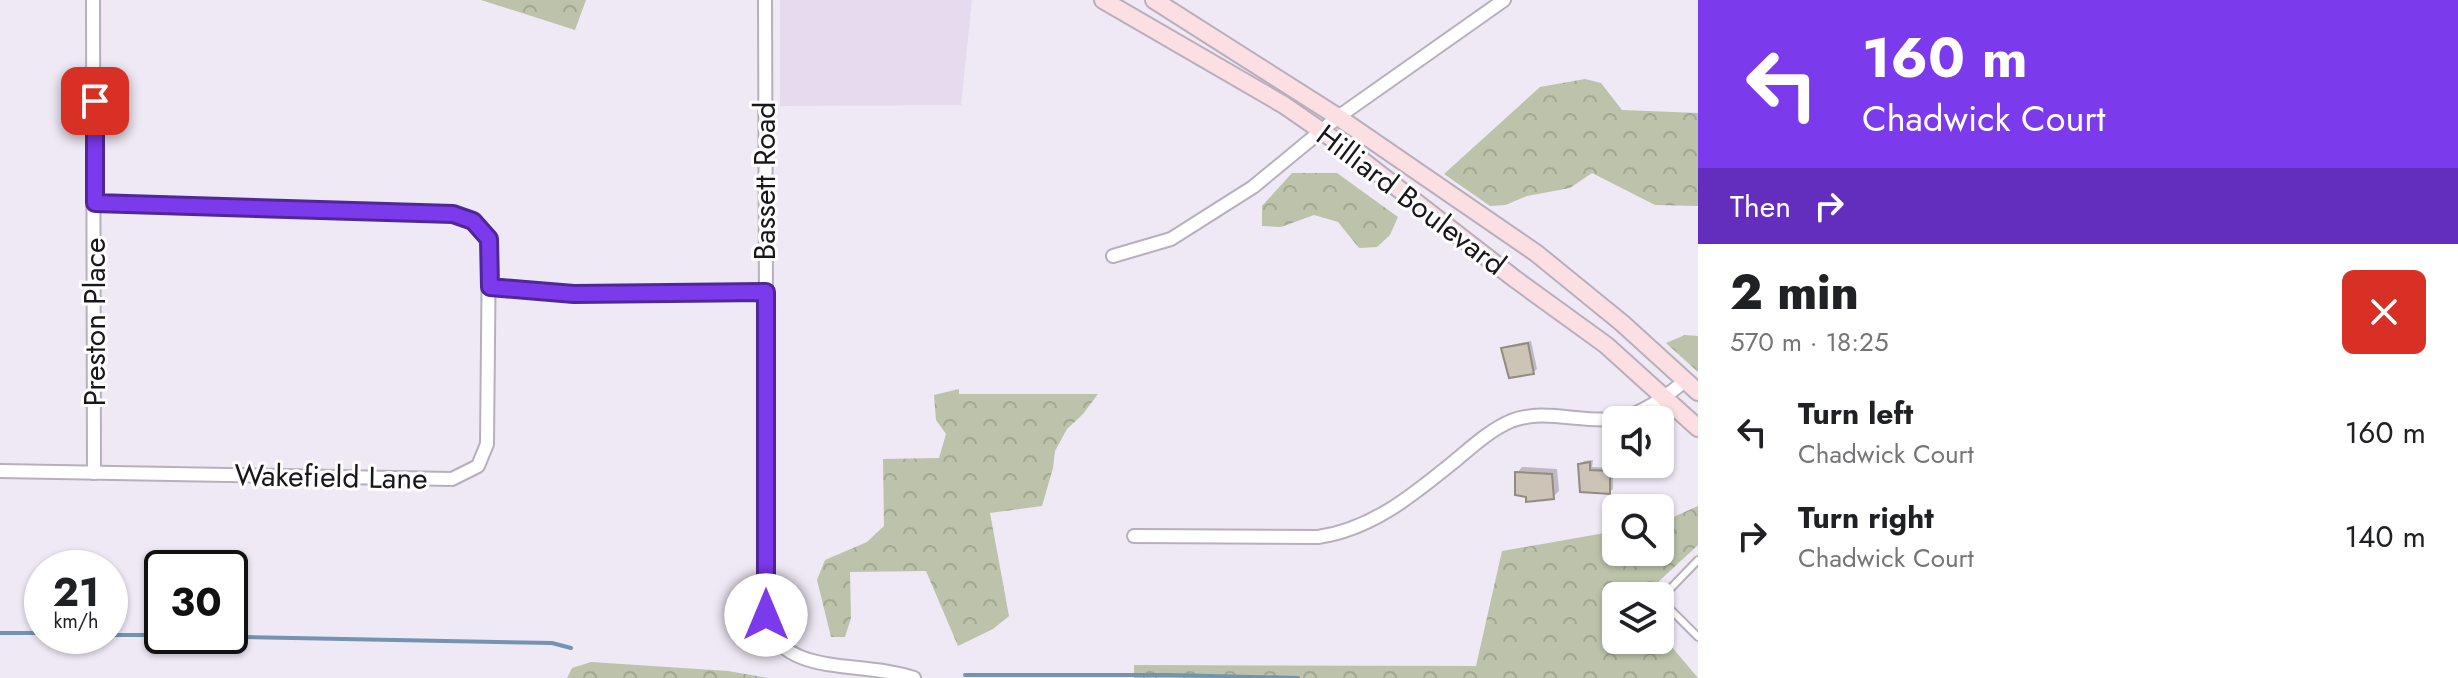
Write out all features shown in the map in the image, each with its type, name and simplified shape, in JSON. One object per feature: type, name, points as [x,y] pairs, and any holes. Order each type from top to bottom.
[{"type":"main road","name":"Hilliard Boulevard","points":[[1103,0],[1284,105],[1331,123],[1515,279],[1606,345],[1698,428]]},
{"type":"main road","name":"Hilliard Boulevard","points":[[1154,0],[1331,123],[1536,253],[1622,323],[1698,392]]},
{"type":"street","name":"Preston Place","points":[[93,0],[94,473]]},
{"type":"street","name":"Bassett Road","points":[[765,0],[765,606],[771,636],[782,654],[807,667],[886,671],[914,678]]},
{"type":"street","points":[[1113,256],[1171,239],[1253,187],[1331,123],[1504,0]]},
{"type":"street","name":"Wakefield Lane","points":[[0,471],[452,479],[478,466],[487,444],[489,239],[473,221],[453,214],[95,203]]},
{"type":"street","points":[[490,287],[574,294],[766,292]]},
{"type":"street","points":[[1134,536],[1318,537],[1343,533],[1406,501],[1486,435],[1510,421],[1530,416],[1617,420],[1666,398],[1684,381]]},
{"type":"lane","points":[[1698,560],[1670,589],[1665,604],[1698,637]]},
{"type":"shaded area","points":[[780,0],[972,0],[961,105],[780,106]]},
{"type":"green space","points":[[481,0],[586,0],[575,30]]},
{"type":"green space","points":[[1585,79],[1601,83],[1622,110],[1698,113],[1698,206],[1655,205],[1592,173],[1570,188],[1490,206],[1444,174],[1540,87]]},
{"type":"green space","points":[[1292,173],[1337,173],[1398,217],[1390,235],[1377,247],[1359,248],[1338,222],[1314,215],[1281,227],[1262,226],[1262,206]]},
{"type":"green space","points":[[1685,335],[1698,336],[1698,372],[1666,343]]},
{"type":"green space","points":[[959,389],[959,394],[1098,394],[1067,429],[1055,451],[1042,506],[990,513],[1009,616],[993,629],[958,646],[926,571],[850,572],[851,618],[845,637],[831,637],[817,580],[825,560],[867,542],[884,526],[883,459],[939,458],[946,434],[936,420],[934,395]]},
{"type":"green space","points":[[1698,506],[1698,545],[1658,582],[1602,582],[1602,654],[1674,654],[1674,650],[1698,678],[1134,678],[1134,665],[1476,666],[1502,551],[1602,533],[1602,566],[1674,566],[1674,517]]},
{"type":"green space","points":[[591,662],[728,671],[768,678],[567,678],[572,668]]},
{"type":"building","points":[[1528,343],[1534,374],[1509,378],[1501,348]]},
{"type":"building","points":[[1590,462],[1590,470],[1602,471],[1602,478],[1610,478],[1610,494],[1580,492],[1578,464]]},
{"type":"building","points":[[1515,472],[1552,474],[1554,499],[1526,502],[1526,497],[1515,495]]},
{"type":"waterway","points":[[0,633],[24,633]]},
{"type":"waterway","points":[[128,635],[144,635]]},
{"type":"waterway","points":[[248,637],[552,643],[571,648]]},
{"type":"waterway","points":[[965,675],[1298,678]]},
{"type":"route","points":[[95,101],[95,203],[453,214],[473,221],[489,239],[490,287],[574,294],[766,292],[766,615]]}]
